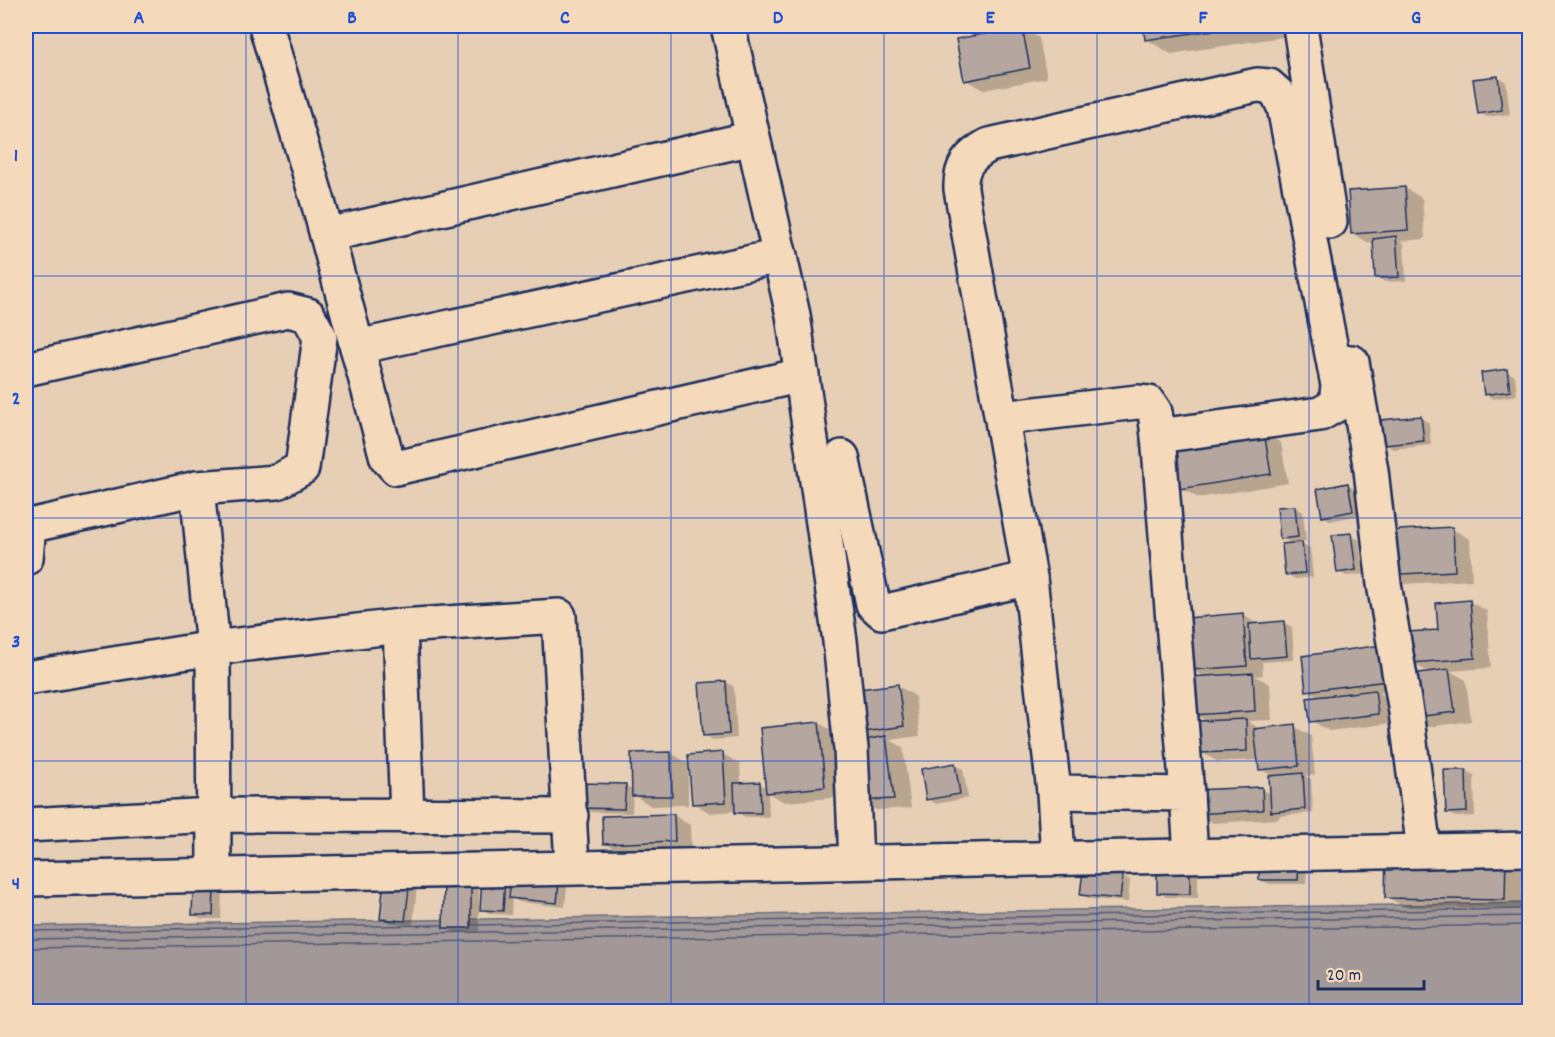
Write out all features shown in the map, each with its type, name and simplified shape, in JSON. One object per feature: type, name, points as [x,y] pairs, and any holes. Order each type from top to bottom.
[{"type":"street","points":[[266,26],[327,235],[387,458],[396,468],[802,375]]},
{"type":"street","points":[[728,26],[780,256],[802,375],[840,641],[851,749],[856,861]]},
{"type":"street","points":[[1300,26],[1371,470],[1384,584],[1406,712],[1424,850]]},
{"type":"street","points":[[1058,858],[1054,792],[1030,578],[961,189],[961,175],[965,162],[989,145],[1257,85],[1269,86],[1278,94],[1284,107],[1295,152],[1338,385],[1338,400],[1330,410],[1320,414],[1158,436]]},
{"type":"street","points":[[327,235],[753,138]]},
{"type":"street","points":[[357,347],[780,256]]},
{"type":"street","points":[[26,369],[288,310],[308,315],[320,337],[302,468],[277,482],[197,488],[27,537]]},
{"type":"street","points":[[1002,418],[1137,402],[1149,403],[1155,412],[1191,855]]},
{"type":"street","points":[[842,457],[873,604],[877,610],[882,612],[1030,578]]},
{"type":"street","points":[[197,488],[213,648],[214,874]]},
{"type":"street","points":[[26,678],[213,648],[400,626],[559,616],[572,867]]},
{"type":"street","points":[[400,626],[407,816]]},
{"type":"street","points":[[1054,792],[1187,794]]},
{"type":"street","points":[[26,825],[213,815],[571,816]]},
{"type":"street","points":[[26,879],[1530,849]]},
{"type":"water","points":[[1529,903],[1529,1011],[26,1011],[26,926]]},
{"type":"building","points":[[1143,26],[1242,26],[1145,40]]},
{"type":"building","points":[[1022,27],[1030,68],[964,81],[956,39]]},
{"type":"building","points":[[1498,76],[1502,110],[1478,114],[1473,79]]},
{"type":"building","points":[[1405,187],[1408,230],[1351,234],[1348,191]]},
{"type":"building","points":[[1396,236],[1399,277],[1375,278],[1373,239]]},
{"type":"building","points":[[1530,259],[1530,290],[1525,290],[1522,260]]},
{"type":"building","points":[[1507,369],[1510,391],[1484,395],[1481,373]]},
{"type":"building","points":[[1421,416],[1424,441],[1384,445],[1381,420]]},
{"type":"building","points":[[1264,432],[1271,474],[1180,489],[1173,446]]},
{"type":"building","points":[[1348,483],[1353,511],[1322,517],[1317,489]]},
{"type":"building","points":[[1295,506],[1298,537],[1280,539],[1277,507]]},
{"type":"building","points":[[1453,527],[1455,571],[1385,575],[1382,531]]},
{"type":"building","points":[[1351,533],[1356,570],[1337,573],[1332,535]]},
{"type":"building","points":[[1302,542],[1305,573],[1285,575],[1282,544]]},
{"type":"building","points":[[1470,600],[1475,658],[1411,663],[1408,632],[1438,630],[1436,603]]},
{"type":"building","points":[[1243,613],[1247,666],[1190,670],[1187,618]]},
{"type":"building","points":[[1284,621],[1287,656],[1251,659],[1249,624]]},
{"type":"building","points":[[1382,645],[1387,681],[1306,691],[1302,656]]},
{"type":"building","points":[[1449,669],[1455,712],[1409,718],[1404,675]]},
{"type":"building","points":[[1253,673],[1255,711],[1192,715],[1190,677]]},
{"type":"building","points":[[726,681],[729,734],[703,736],[699,683]]},
{"type":"building","points":[[898,684],[904,726],[858,733],[852,690]]},
{"type":"building","points":[[1375,690],[1378,714],[1310,722],[1307,698]]},
{"type":"building","points":[[1246,719],[1247,751],[1199,753],[1198,721]]},
{"type":"building","points":[[819,722],[825,787],[766,793],[760,728]]},
{"type":"building","points":[[1295,724],[1299,766],[1259,770],[1254,729]]},
{"type":"building","points":[[886,736],[894,799],[858,801],[854,742]]},
{"type":"building","points":[[671,752],[672,796],[632,796],[631,753]]},
{"type":"building","points":[[723,752],[726,802],[692,804],[688,755]]},
{"type":"building","points":[[955,763],[960,794],[926,800],[921,769]]},
{"type":"building","points":[[1444,770],[1466,770],[1467,812],[1446,813]]},
{"type":"building","points":[[1303,773],[1305,809],[1271,812],[1269,776]]},
{"type":"building","points":[[760,782],[761,813],[735,813],[734,783]]},
{"type":"building","points":[[580,783],[626,784],[624,809],[579,808]]},
{"type":"building","points":[[1262,787],[1263,810],[1195,814],[1193,790]]},
{"type":"building","points":[[674,814],[675,841],[603,844],[602,816]]},
{"type":"building","points":[[1386,853],[1506,855],[1505,900],[1385,898]]},
{"type":"building","points":[[1259,860],[1299,860],[1298,880],[1259,880]]},
{"type":"building","points":[[1157,868],[1190,868],[1190,894],[1157,893]]},
{"type":"building","points":[[1083,870],[1123,874],[1120,899],[1080,895]]},
{"type":"building","points":[[511,876],[559,881],[557,903],[509,898]]},
{"type":"building","points":[[482,877],[505,878],[503,911],[480,910]]},
{"type":"building","points":[[384,878],[410,880],[405,921],[380,919]]},
{"type":"building","points":[[444,882],[471,883],[471,928],[443,928]]},
{"type":"building","points":[[193,887],[214,887],[213,915],[192,915]]}]
